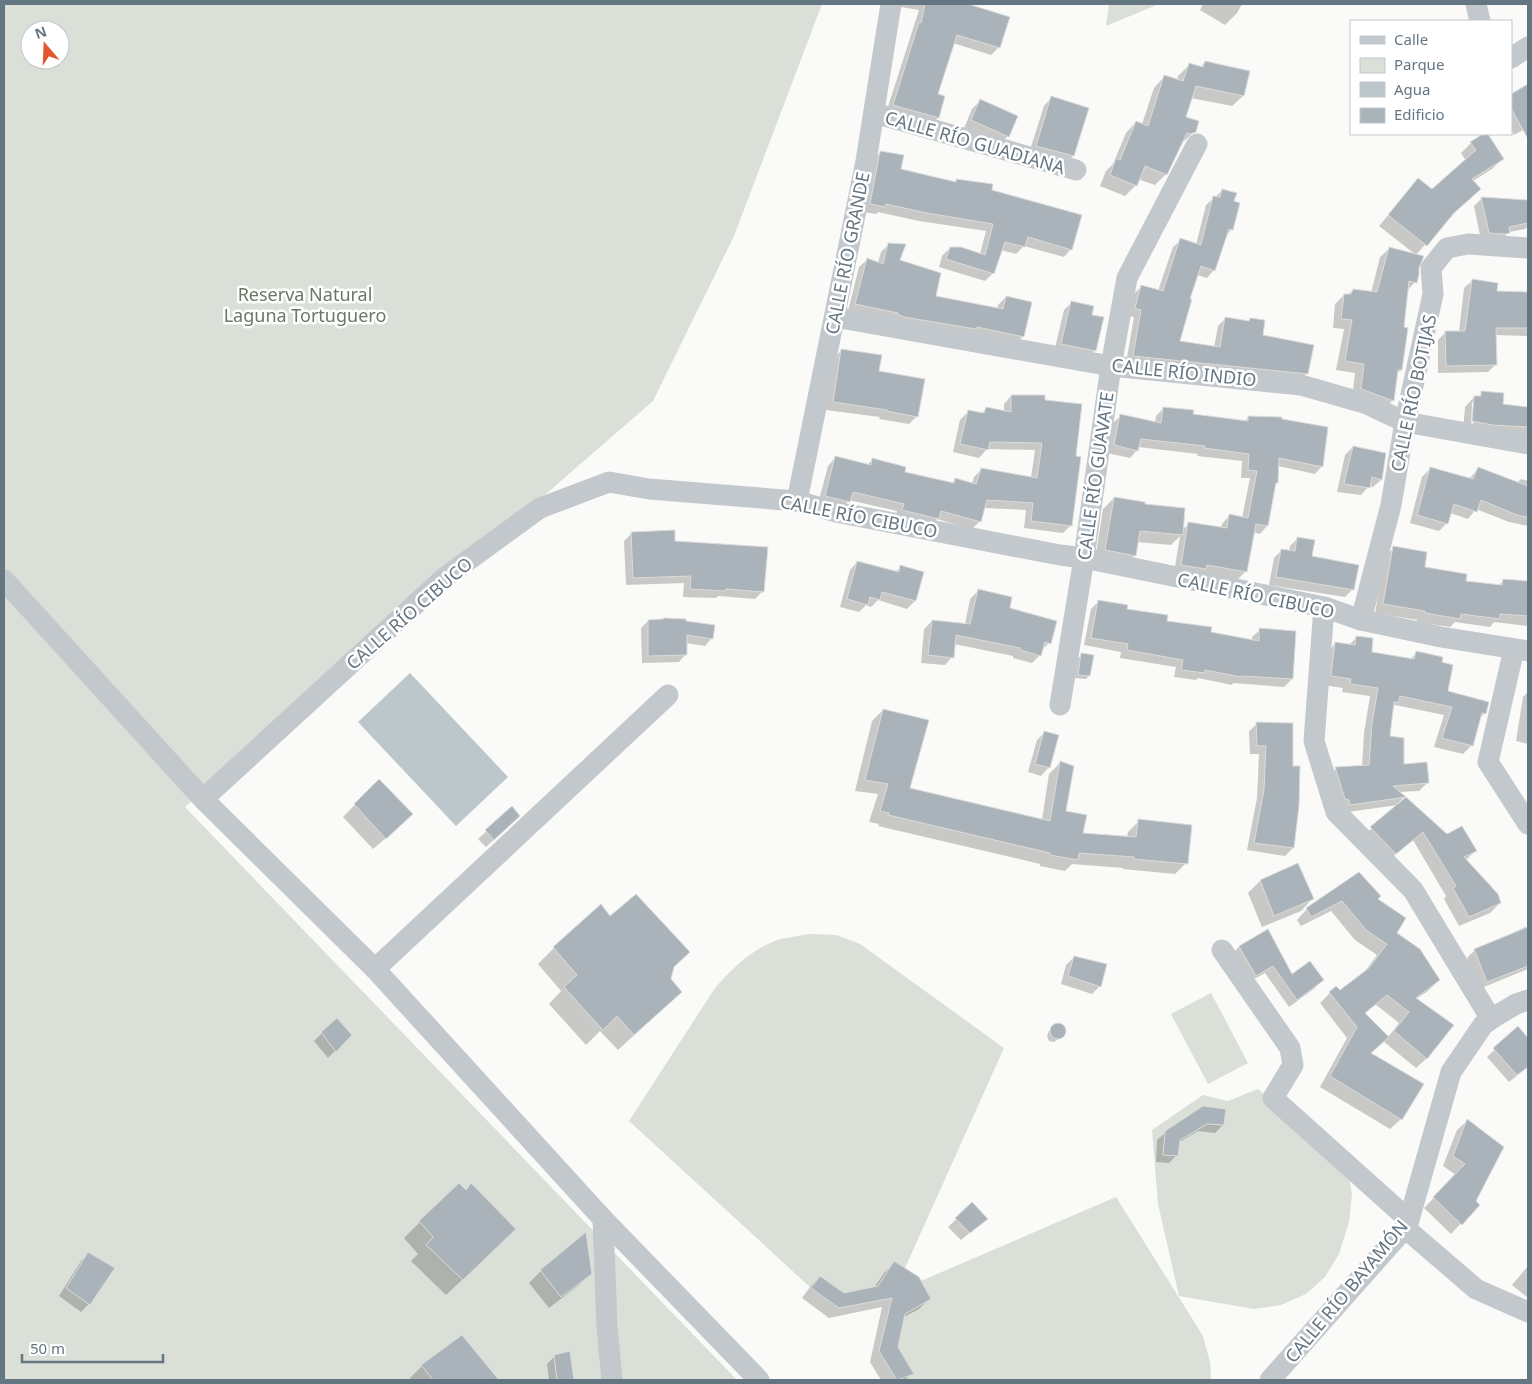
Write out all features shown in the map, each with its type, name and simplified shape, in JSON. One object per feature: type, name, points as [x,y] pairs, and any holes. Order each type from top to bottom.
[{"type":"street","name":"CALLE RÍO GRANDE","points":[[797,501],[847,259],[874,113],[891,4]]},
{"type":"street","points":[[1476,4],[1480,20]]},
{"type":"street","points":[[1512,57],[1528,47]]},
{"type":"street","name":"CALLE RÍO GUADIANA","points":[[874,113],[1076,170]]},
{"type":"street","name":"CALLE RÍO GUAVATE","points":[[1060,706],[1084,558],[1111,366],[1127,278],[1196,144]]},
{"type":"street","name":"CALLE RÍO BOTIJAS","points":[[1361,620],[1391,505],[1405,422],[1433,294],[1431,268],[1447,248],[1468,244],[1528,248]]},
{"type":"street","name":"CALLE RÍO INDIO","points":[[834,317],[1111,366],[1301,385],[1367,404],[1405,422],[1528,444]]},
{"type":"street","name":"CALLE RÍO CIBUCO","points":[[203,799],[444,578],[540,508],[609,482],[648,489],[797,501],[836,512],[1084,558],[1324,607],[1361,620],[1441,637],[1521,650]]},
{"type":"street","points":[[4,580],[203,799],[375,970],[603,1219],[759,1380]]},
{"type":"street","points":[[1324,607],[1314,742],[1336,812],[1413,890],[1491,1019]]},
{"type":"street","points":[[1521,650],[1488,762],[1528,824]]},
{"type":"street","points":[[375,970],[668,695]]},
{"type":"street","points":[[1222,950],[1290,1048],[1293,1065],[1273,1098],[1476,1289],[1528,1312]]},
{"type":"street","name":"CALLE RÍO BAYAMÓN","points":[[1270,1380],[1407,1224],[1450,1072],[1483,1025],[1516,1004],[1528,1000]]},
{"type":"street","points":[[603,1219],[607,1327],[612,1380]]},
{"type":"green space","name":"Reserva Natural Laguna Tortuguero","points":[[4,4],[822,4],[734,236],[653,401],[185,807],[737,1380],[4,1380]]},
{"type":"green space","points":[[1109,4],[1159,4],[1106,26]]},
{"type":"green space","points":[[809,934],[836,935],[860,944],[1004,1048],[905,1268],[886,1299],[839,1308],[811,1288],[629,1121],[715,988],[729,973],[753,952],[762,947],[781,939]]},
{"type":"green space","points":[[1211,993],[1248,1063],[1208,1084],[1171,1014]]},
{"type":"green space","points":[[1258,1089],[1347,1168],[1352,1194],[1349,1222],[1339,1254],[1325,1277],[1306,1294],[1281,1305],[1254,1309],[1179,1296],[1158,1204],[1152,1130],[1203,1095],[1228,1101]]},
{"type":"green space","points":[[1116,1197],[1203,1336],[1210,1362],[1211,1380],[897,1380],[879,1351],[891,1301],[921,1281]]},
{"type":"water","points":[[410,673],[508,777],[456,826],[358,722]]},
{"type":"building","points":[[925,4],[968,4],[1010,17],[1000,48],[957,35],[938,94],[945,96],[939,118],[893,105],[919,22],[921,23]]},
{"type":"building","points":[[1205,61],[1250,71],[1244,96],[1196,86],[1186,117],[1199,121],[1196,132],[1187,133],[1167,175],[1145,166],[1137,186],[1110,175],[1116,158],[1120,160],[1136,121],[1148,126],[1164,75],[1183,81],[1189,63],[1203,67]]},
{"type":"building","points":[[1528,84],[1528,139],[1512,110],[1512,93]]},
{"type":"building","points":[[1051,96],[1089,108],[1074,156],[1036,146]]},
{"type":"building","points":[[980,99],[1018,116],[1009,137],[971,120]]},
{"type":"building","points":[[1481,135],[1489,135],[1504,159],[1472,179],[1481,189],[1454,213],[1427,246],[1388,215],[1418,178],[1432,189],[1476,150],[1470,142]]},
{"type":"building","points":[[880,151],[904,155],[901,169],[956,182],[956,179],[993,184],[992,190],[1082,215],[1072,250],[1028,237],[1025,247],[1005,242],[994,274],[946,259],[950,247],[961,247],[985,255],[993,224],[886,204],[885,207],[870,204]]},
{"type":"building","points":[[1222,189],[1237,193],[1234,201],[1240,203],[1233,230],[1229,229],[1215,271],[1201,266],[1190,299],[1192,299],[1180,341],[1220,347],[1225,317],[1249,321],[1250,318],[1265,320],[1263,335],[1314,345],[1308,374],[1133,356],[1141,310],[1135,308],[1141,285],[1163,291],[1180,238],[1201,245],[1213,196],[1220,197]]},
{"type":"building","points":[[1481,197],[1528,200],[1528,223],[1509,227],[1510,233],[1489,233]]},
{"type":"building","points":[[888,243],[906,244],[900,260],[941,273],[936,296],[1003,309],[1006,296],[1032,302],[1024,337],[977,327],[976,329],[904,317],[898,313],[855,304],[867,258],[883,264]]},
{"type":"building","points":[[1389,247],[1424,256],[1419,268],[1417,283],[1409,281],[1404,327],[1408,328],[1402,370],[1398,370],[1394,401],[1361,389],[1364,364],[1345,361],[1352,320],[1341,319],[1344,294],[1351,294],[1353,289],[1377,292]]},
{"type":"building","points":[[1472,279],[1498,283],[1497,291],[1528,292],[1528,328],[1496,328],[1497,365],[1446,366],[1445,331],[1465,331]]},
{"type":"building","points":[[1071,301],[1094,306],[1092,315],[1104,317],[1096,351],[1061,344]]},
{"type":"building","points":[[841,349],[882,355],[879,371],[925,379],[918,417],[887,410],[833,402]]},
{"type":"building","points":[[1481,391],[1504,393],[1503,404],[1528,407],[1528,427],[1492,425],[1472,421],[1474,396],[1481,396]]},
{"type":"building","points":[[1011,395],[1045,395],[1045,400],[1082,404],[1076,456],[1081,457],[1072,526],[1031,521],[1033,503],[987,500],[981,522],[941,511],[939,519],[902,510],[904,504],[853,492],[850,502],[825,496],[835,456],[871,465],[872,458],[906,467],[905,472],[954,483],[955,478],[976,484],[981,468],[1037,478],[1042,443],[990,442],[988,450],[960,444],[968,410],[984,413],[986,407],[1011,412]]},
{"type":"building","points":[[1163,407],[1194,410],[1193,414],[1248,421],[1248,416],[1282,417],[1282,419],[1328,427],[1323,467],[1279,458],[1278,483],[1276,483],[1268,526],[1256,524],[1247,572],[1207,565],[1206,569],[1181,565],[1188,522],[1227,528],[1229,514],[1248,518],[1257,471],[1248,470],[1249,454],[1204,448],[1205,446],[1141,439],[1138,451],[1114,445],[1120,414],[1161,423]]},
{"type":"building","points":[[1353,446],[1386,453],[1382,480],[1372,477],[1370,488],[1344,484]]},
{"type":"building","points":[[1430,467],[1473,479],[1478,467],[1528,486],[1528,517],[1517,515],[1481,500],[1477,512],[1454,504],[1448,524],[1417,515]]},
{"type":"building","points":[[1114,497],[1145,502],[1145,504],[1185,508],[1183,535],[1140,531],[1136,556],[1105,550]]},
{"type":"building","points":[[675,530],[675,541],[768,547],[764,592],[690,589],[691,576],[633,578],[631,532]]},
{"type":"building","points":[[1297,537],[1315,540],[1312,556],[1359,565],[1354,590],[1276,577],[1281,549],[1295,551]]},
{"type":"building","points":[[1393,546],[1427,552],[1425,567],[1467,574],[1466,581],[1502,585],[1503,579],[1528,581],[1528,616],[1500,614],[1500,619],[1461,614],[1460,619],[1383,604]]},
{"type":"building","points":[[857,561],[899,572],[900,565],[924,572],[916,601],[882,592],[880,600],[870,597],[868,605],[847,599]]},
{"type":"building","points":[[978,589],[1012,597],[1010,608],[1057,621],[1051,644],[1045,642],[1041,656],[1020,650],[1020,648],[956,635],[954,658],[928,655],[932,620],[970,624]]},
{"type":"building","points":[[1098,600],[1128,605],[1127,609],[1168,615],[1167,621],[1212,627],[1211,632],[1259,641],[1259,628],[1296,631],[1293,679],[1241,677],[1205,670],[1205,673],[1181,670],[1183,660],[1127,650],[1128,644],[1091,638]]},
{"type":"building","points":[[664,618],[686,619],[686,621],[715,625],[713,639],[687,635],[687,655],[648,656],[648,620]]},
{"type":"building","points":[[1356,636],[1373,638],[1372,652],[1414,659],[1416,651],[1443,657],[1442,662],[1453,665],[1448,691],[1489,702],[1486,714],[1482,713],[1473,746],[1442,738],[1452,707],[1400,696],[1399,702],[1394,702],[1390,736],[1404,738],[1404,764],[1427,762],[1429,783],[1393,786],[1406,797],[1350,805],[1349,800],[1345,799],[1335,767],[1369,765],[1372,723],[1378,688],[1350,684],[1351,679],[1331,676],[1335,642],[1355,645]]},
{"type":"building","points":[[1081,653],[1094,655],[1090,676],[1078,675]]},
{"type":"building","points":[[883,709],[929,720],[910,788],[1050,821],[1060,761],[1074,766],[1066,811],[1087,815],[1083,833],[1136,837],[1138,819],[1192,825],[1188,864],[1134,859],[1134,857],[1079,853],[1078,860],[1050,855],[1050,853],[888,815],[889,813],[880,811],[888,784],[865,780]]},
{"type":"building","points":[[1256,722],[1293,723],[1293,766],[1300,766],[1299,806],[1294,848],[1254,843],[1264,790],[1266,746],[1257,746]]},
{"type":"building","points":[[1044,731],[1059,735],[1050,768],[1035,764]]},
{"type":"building","points":[[379,779],[413,814],[386,839],[354,804]]},
{"type":"building","points":[[1406,797],[1447,834],[1462,826],[1477,851],[1464,857],[1498,894],[1501,903],[1469,917],[1453,888],[1456,886],[1423,832],[1396,854],[1370,827]]},
{"type":"building","points":[[512,806],[520,816],[494,840],[485,830]]},
{"type":"building","points":[[1298,863],[1314,899],[1274,916],[1260,880]]},
{"type":"building","points":[[1359,872],[1381,896],[1378,899],[1406,918],[1397,933],[1420,949],[1440,980],[1416,998],[1454,1025],[1427,1059],[1394,1031],[1409,1012],[1387,995],[1365,1013],[1389,1037],[1371,1053],[1424,1084],[1402,1120],[1330,1076],[1357,1027],[1329,992],[1336,986],[1340,990],[1369,968],[1387,944],[1366,930],[1342,901],[1311,917],[1306,908]]},
{"type":"building","points":[[636,894],[690,952],[674,967],[671,979],[682,992],[634,1035],[617,1016],[603,1030],[564,987],[577,975],[553,947],[601,904],[610,916]]},
{"type":"building","points":[[1528,927],[1528,966],[1487,982],[1474,949]]},
{"type":"building","points":[[1268,929],[1292,974],[1310,961],[1324,980],[1297,1000],[1273,966],[1256,976],[1239,946]]},
{"type":"building","points":[[1074,956],[1107,964],[1101,987],[1068,976]]},
{"type":"building","points":[[337,1018],[352,1035],[336,1052],[321,1032]]},
{"type":"building","points":[[1058,1023],[1064,1025],[1066,1031],[1064,1037],[1058,1039],[1052,1037],[1050,1031],[1052,1025]]},
{"type":"building","points":[[1518,1026],[1528,1038],[1528,1067],[1517,1075],[1493,1048]]},
{"type":"building","points":[[1203,1106],[1226,1109],[1224,1125],[1207,1124],[1180,1140],[1178,1156],[1163,1155],[1165,1131]]},
{"type":"building","points":[[1467,1119],[1504,1147],[1476,1201],[1480,1205],[1462,1225],[1433,1197],[1465,1164],[1453,1156]]},
{"type":"building","points":[[459,1183],[466,1190],[471,1183],[516,1229],[463,1280],[426,1245],[433,1237],[419,1221]]},
{"type":"building","points":[[972,1202],[988,1219],[970,1233],[955,1218]]},
{"type":"building","points":[[586,1232],[592,1274],[561,1297],[540,1270]]},
{"type":"building","points":[[88,1252],[115,1268],[90,1305],[66,1288]]},
{"type":"building","points":[[894,1261],[919,1277],[931,1299],[905,1314],[898,1347],[914,1374],[897,1380],[879,1351],[892,1298],[839,1308],[811,1288],[820,1276],[844,1293],[878,1286]]},
{"type":"building","points":[[462,1335],[499,1380],[433,1380],[421,1365]]},
{"type":"building","points":[[570,1351],[574,1380],[557,1380],[554,1355]]}]
